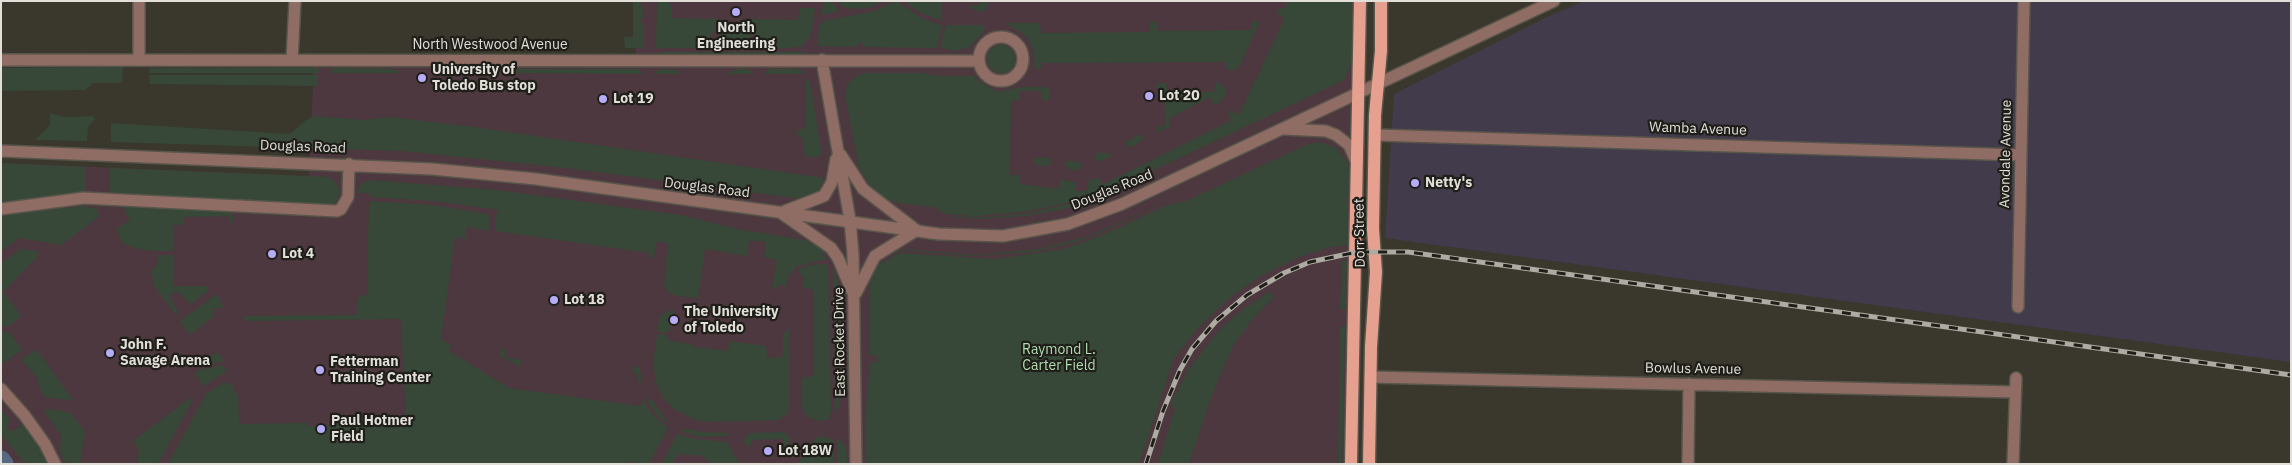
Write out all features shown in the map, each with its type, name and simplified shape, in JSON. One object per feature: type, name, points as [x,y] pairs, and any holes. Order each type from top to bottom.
[{"type":"main road","name":"Dorr Street","points":[[1351,464],[1360,1]]},
{"type":"main road","name":"Dorr Street","points":[[1369,464],[1370,377],[1376,272],[1373,229],[1375,135],[1381,51],[1382,1]]},
{"type":"street","points":[[139,1],[139,60]]},
{"type":"street","points":[[292,60],[294,1]]},
{"type":"street","points":[[1378,85],[1554,1]]},
{"type":"street","name":"Avondale Avenue","points":[[2018,307],[2024,1]]},
{"type":"street","name":"North Westwood Avenue","points":[[1,60],[979,61]]},
{"type":"street","name":"East Rocket Drive","points":[[822,60],[850,220],[855,297],[856,464]]},
{"type":"street","name":"Douglas Road","points":[[1,151],[350,164],[432,169],[536,179],[960,236],[989,236],[1036,232],[1068,224],[1122,204],[1378,85]]},
{"type":"street","points":[[1282,129],[1318,130],[1336,135],[1349,145],[1358,164]]},
{"type":"street","name":"Wamba Avenue","points":[[1375,135],[2020,155]]},
{"type":"street","points":[[781,212],[824,196],[832,182],[838,150]]},
{"type":"street","points":[[838,150],[863,189],[916,230],[875,256],[855,297]]},
{"type":"street","points":[[1,209],[84,198],[333,212],[341,209],[348,197],[350,164]]},
{"type":"street","points":[[781,212],[831,248],[838,258],[855,297]]},
{"type":"street","name":"Bowlus Avenue","points":[[1370,377],[2015,392]]},
{"type":"street","points":[[2013,464],[2016,378]]},
{"type":"street","points":[[1688,464],[1689,384]]},
{"type":"street","points":[[1,389],[25,416],[45,444],[55,464]]},
{"type":"shaded area","name":"The University of Toledo","points":[[636,1],[1357,1],[1344,464],[1,464],[1,163],[309,176],[314,60],[636,60]]},
{"type":"shaded area","points":[[1584,1],[2291,1],[2291,362],[1385,238],[1394,94],[1549,16]]},
{"type":"green space","points":[[633,1],[640,1],[643,10],[644,17],[640,20],[644,27],[644,48],[625,48],[624,37],[633,37]]},
{"type":"green space","points":[[657,1],[669,1],[669,5],[672,5],[672,18],[721,19],[721,25],[698,48],[656,48]]},
{"type":"green space","points":[[824,1],[831,1],[839,11],[821,15]]},
{"type":"green space","points":[[837,1],[884,1],[868,8],[851,9],[843,7]]},
{"type":"green space","points":[[904,1],[942,1],[942,21],[921,13]]},
{"type":"green space","points":[[980,1],[989,1],[986,10],[979,12],[970,8],[971,5],[979,5]]},
{"type":"green space","points":[[1287,1],[1352,1],[1351,64],[1344,80],[1118,187],[1083,199],[1025,212],[975,216],[944,214],[934,207],[898,203],[883,198],[873,190],[859,168],[845,95],[848,84],[854,78],[864,73],[922,73],[938,76],[975,76],[978,81],[997,92],[1022,87],[1047,87],[1050,90],[1050,97],[1046,101],[1042,99],[1041,91],[1020,91],[1020,100],[1011,101],[1010,175],[1020,175],[1020,184],[1058,189],[1060,180],[1076,182],[1076,191],[1087,191],[1087,181],[1099,178],[1102,185],[1232,120],[1228,113],[1230,110],[1239,115],[1283,22],[1284,18],[1278,14],[1278,9],[1286,8]]},
{"type":"green space","points":[[893,2],[898,2],[921,18],[943,26],[936,48],[863,47],[863,43],[857,43],[857,47],[818,46],[819,27],[823,21],[875,11]]},
{"type":"green space","points":[[800,8],[815,8],[810,37],[801,47],[768,49],[747,28],[747,23],[751,19],[798,20]]},
{"type":"green space","points":[[1253,21],[1258,21],[1259,24],[1239,67],[1231,71],[1227,69],[1226,62],[1042,63],[1041,69],[1035,69],[1034,51],[1028,39],[1021,32],[1004,23],[1040,23],[1041,33],[1149,32],[1150,22],[1157,22],[1158,31],[1251,30]]},
{"type":"green space","points":[[946,25],[983,25],[985,29],[970,47],[955,51],[940,47]]},
{"type":"green space","points":[[725,30],[730,30],[735,34],[740,30],[745,30],[761,48],[707,48]]},
{"type":"green space","points":[[1001,45],[1011,49],[1015,59],[1011,69],[1001,73],[991,69],[987,59],[991,49]]},
{"type":"green space","points":[[659,52],[803,52],[803,54],[658,54]]},
{"type":"green space","points":[[123,67],[122,83],[93,83],[85,90],[1,91],[1,68]]},
{"type":"green space","points":[[150,68],[317,68],[321,73],[149,73]]},
{"type":"green space","points":[[334,68],[393,69],[401,73],[329,73]]},
{"type":"green space","points":[[455,69],[483,69],[487,73],[445,73]]},
{"type":"green space","points":[[502,69],[638,69],[643,74],[499,73]]},
{"type":"green space","points":[[659,69],[674,70],[683,74],[655,74]]},
{"type":"green space","points":[[736,69],[749,69],[752,74],[726,74]]},
{"type":"green space","points":[[769,69],[796,69],[805,72],[803,74],[764,74]]},
{"type":"green space","points":[[149,75],[318,75],[317,86],[150,84]]},
{"type":"green space","points":[[805,79],[809,80],[811,88],[822,155],[816,157],[805,157],[803,139],[799,135],[793,135],[806,126]]},
{"type":"green space","points":[[1166,82],[1168,92],[1214,92],[1215,84],[1219,82],[1225,88],[1226,95],[1218,104],[1214,104],[1210,97],[1170,118],[1170,127],[1158,132],[1156,127],[1165,126],[1164,88],[1156,88],[1155,85]]},
{"type":"green space","points":[[1345,83],[1117,189],[1114,190]]},
{"type":"green space","points":[[50,113],[65,117],[93,116],[95,119],[88,126],[87,141],[35,140],[50,125]]},
{"type":"green space","points":[[315,116],[364,120],[390,117],[474,127],[824,178],[819,190],[821,192],[809,198],[794,198],[567,168],[402,151],[111,142],[111,123],[290,134],[306,120]]},
{"type":"green space","points":[[1134,135],[1142,135],[1143,139],[1134,146],[1127,147],[1125,141],[1133,140]]},
{"type":"green space","name":"Raymond L. Carter Field","points":[[1319,142],[1335,147],[1346,160],[1349,171],[1347,245],[1330,247],[1299,257],[1259,277],[1233,295],[1198,328],[1174,358],[1139,464],[865,464],[865,423],[870,363],[878,361],[878,356],[870,355],[870,284],[878,261],[884,263],[901,253],[995,259],[1064,249],[1103,235],[1165,206],[1186,201],[1308,144]]},
{"type":"green space","points":[[1096,153],[1111,153],[1113,155],[1099,162],[1094,158]]},
{"type":"green space","points":[[1035,158],[1050,158],[1051,163],[1047,166],[1039,166],[1033,161]]},
{"type":"green space","points":[[1065,161],[1080,162],[1082,166],[1079,170],[1071,170],[1065,166]]},
{"type":"green space","points":[[1,163],[86,167],[85,195],[4,203],[1,195]]},
{"type":"green space","points":[[110,168],[328,177],[337,183],[340,193],[336,202],[330,205],[110,195]]},
{"type":"green space","points":[[371,180],[497,190],[681,215],[738,229],[804,240],[821,247],[826,259],[797,266],[788,276],[786,287],[781,284],[776,289],[772,288],[777,260],[764,258],[766,242],[749,240],[747,256],[705,249],[698,298],[677,296],[669,293],[664,285],[668,243],[656,242],[654,257],[651,260],[649,253],[495,231],[495,217],[499,210],[435,201],[369,197],[369,193],[357,193],[362,183]]},
{"type":"green space","points":[[1114,190],[1064,209],[1025,216],[979,219],[944,216],[986,217],[1026,214],[1092,198]]},
{"type":"green space","points":[[369,201],[433,205],[487,214],[490,219],[489,231],[467,227],[465,239],[455,237],[441,340],[451,344],[449,351],[509,388],[641,406],[642,400],[653,415],[668,428],[649,463],[638,464],[631,460],[629,464],[168,464],[206,394],[224,382],[231,384],[234,387],[234,393],[238,393],[239,424],[307,423],[307,426],[334,426],[334,422],[406,420],[401,319],[244,321],[244,316],[355,315],[358,310],[356,308],[359,296],[367,295]]},
{"type":"green space","points":[[1166,202],[1098,234],[1072,243],[1033,252],[968,256],[903,250],[883,257],[893,251],[903,249],[973,255],[1038,249],[1089,236]]},
{"type":"green space","points":[[85,206],[96,209],[100,216],[61,245],[19,238],[1,251],[1,215]]},
{"type":"green space","points":[[123,207],[230,212],[235,218],[229,225],[229,216],[184,217],[184,225],[173,225],[173,251],[137,249],[122,243],[117,229],[130,220]]},
{"type":"green space","points":[[21,249],[37,251],[37,257],[3,292],[21,316],[8,327],[1,325],[1,264]]},
{"type":"green space","points":[[158,255],[173,255],[173,286],[207,286],[207,292],[191,304],[178,292],[171,293],[170,297],[178,313],[176,315],[155,287],[151,271],[156,267]]},
{"type":"green space","points":[[1342,261],[1347,261],[1345,310],[1340,309]]},
{"type":"green space","points":[[828,264],[831,412],[828,420],[819,421],[808,417],[802,408],[802,378],[814,376],[814,290],[802,287],[804,278],[797,270],[808,265]]},
{"type":"green space","points":[[833,265],[838,281],[840,300],[840,404],[835,415]]},
{"type":"green space","points":[[1271,291],[1273,298],[1250,322],[1232,348],[1213,392],[1189,464],[1158,464],[1175,409],[1171,403],[1189,369],[1222,327],[1242,310]]},
{"type":"green space","points":[[217,294],[224,308],[215,308],[213,317],[190,335],[180,321]]},
{"type":"green space","points":[[674,310],[669,332],[657,332],[660,316]]},
{"type":"green space","points":[[1345,326],[1342,464],[1338,464],[1340,327]]},
{"type":"green space","points":[[788,329],[790,407],[787,414],[779,420],[711,422],[696,420],[674,409],[665,400],[657,386],[653,365],[657,334],[668,335],[667,340],[691,344],[691,346],[728,351],[730,341],[766,346],[767,358],[783,357],[783,334]]},
{"type":"green space","points":[[1,331],[10,333],[22,350],[2,364]]},
{"type":"green space","points":[[501,348],[506,350],[505,357],[521,360],[520,367],[499,355]]},
{"type":"green space","points":[[36,349],[73,400],[46,398],[41,391],[36,376],[21,360]]},
{"type":"green space","points":[[217,352],[224,361],[199,367]]},
{"type":"green space","points":[[223,365],[227,371],[204,386],[195,374],[198,370]]},
{"type":"green space","points":[[634,365],[640,368],[642,383],[638,382],[638,374],[632,373]]},
{"type":"green space","points":[[190,398],[192,401],[158,464],[137,464],[139,449],[133,441]]},
{"type":"green space","points":[[645,398],[653,401],[670,425],[657,415]]},
{"type":"green space","points":[[52,409],[71,413],[85,432],[80,464],[66,464],[60,452],[61,435],[43,410]]},
{"type":"green space","points":[[1,410],[11,420],[7,425],[8,430],[13,431],[23,424],[40,446],[49,464],[26,464],[1,435]]},
{"type":"green space","points":[[688,429],[702,432],[728,433],[730,436],[701,437],[679,431]]},
{"type":"green space","points":[[784,432],[791,439],[785,448],[783,439],[752,440],[750,448],[744,442],[745,437],[750,433]]},
{"type":"green space","points":[[677,434],[695,439],[727,442],[740,464],[713,464],[700,455],[683,455],[679,453],[672,464],[662,464]]},
{"type":"green space","points":[[816,437],[826,437],[833,440],[834,464],[798,464]]},
{"type":"green space","points":[[837,437],[846,447],[847,464],[837,464]]},
{"type":"waterway","points":[[1,460],[4,464]]},
{"type":"railway","points":[[1146,464],[1163,411],[1180,370],[1192,349],[1216,321],[1247,295],[1284,273],[1310,262],[1357,252],[1408,252],[2291,375]]},
{"type":"place","name":"North Engineering","points":[[736,12]]},
{"type":"place","name":"University of Toledo Bus stop","points":[[422,78]]},
{"type":"place","name":"Lot 20","points":[[1149,96]]},
{"type":"place","name":"Lot 19","points":[[603,99]]},
{"type":"place","name":"Netty's","points":[[1415,183]]},
{"type":"place","name":"Lot 4","points":[[272,254]]},
{"type":"place","name":"Lot 18","points":[[554,300]]},
{"type":"place","name":"The University of Toledo","points":[[674,320]]},
{"type":"place","name":"John F. Savage Arena","points":[[110,353]]},
{"type":"place","name":"Fetterman Training Center","points":[[320,370]]},
{"type":"place","name":"Paul Hotmer Field","points":[[321,429]]},
{"type":"place","name":"Lot 18W","points":[[768,451]]}]
